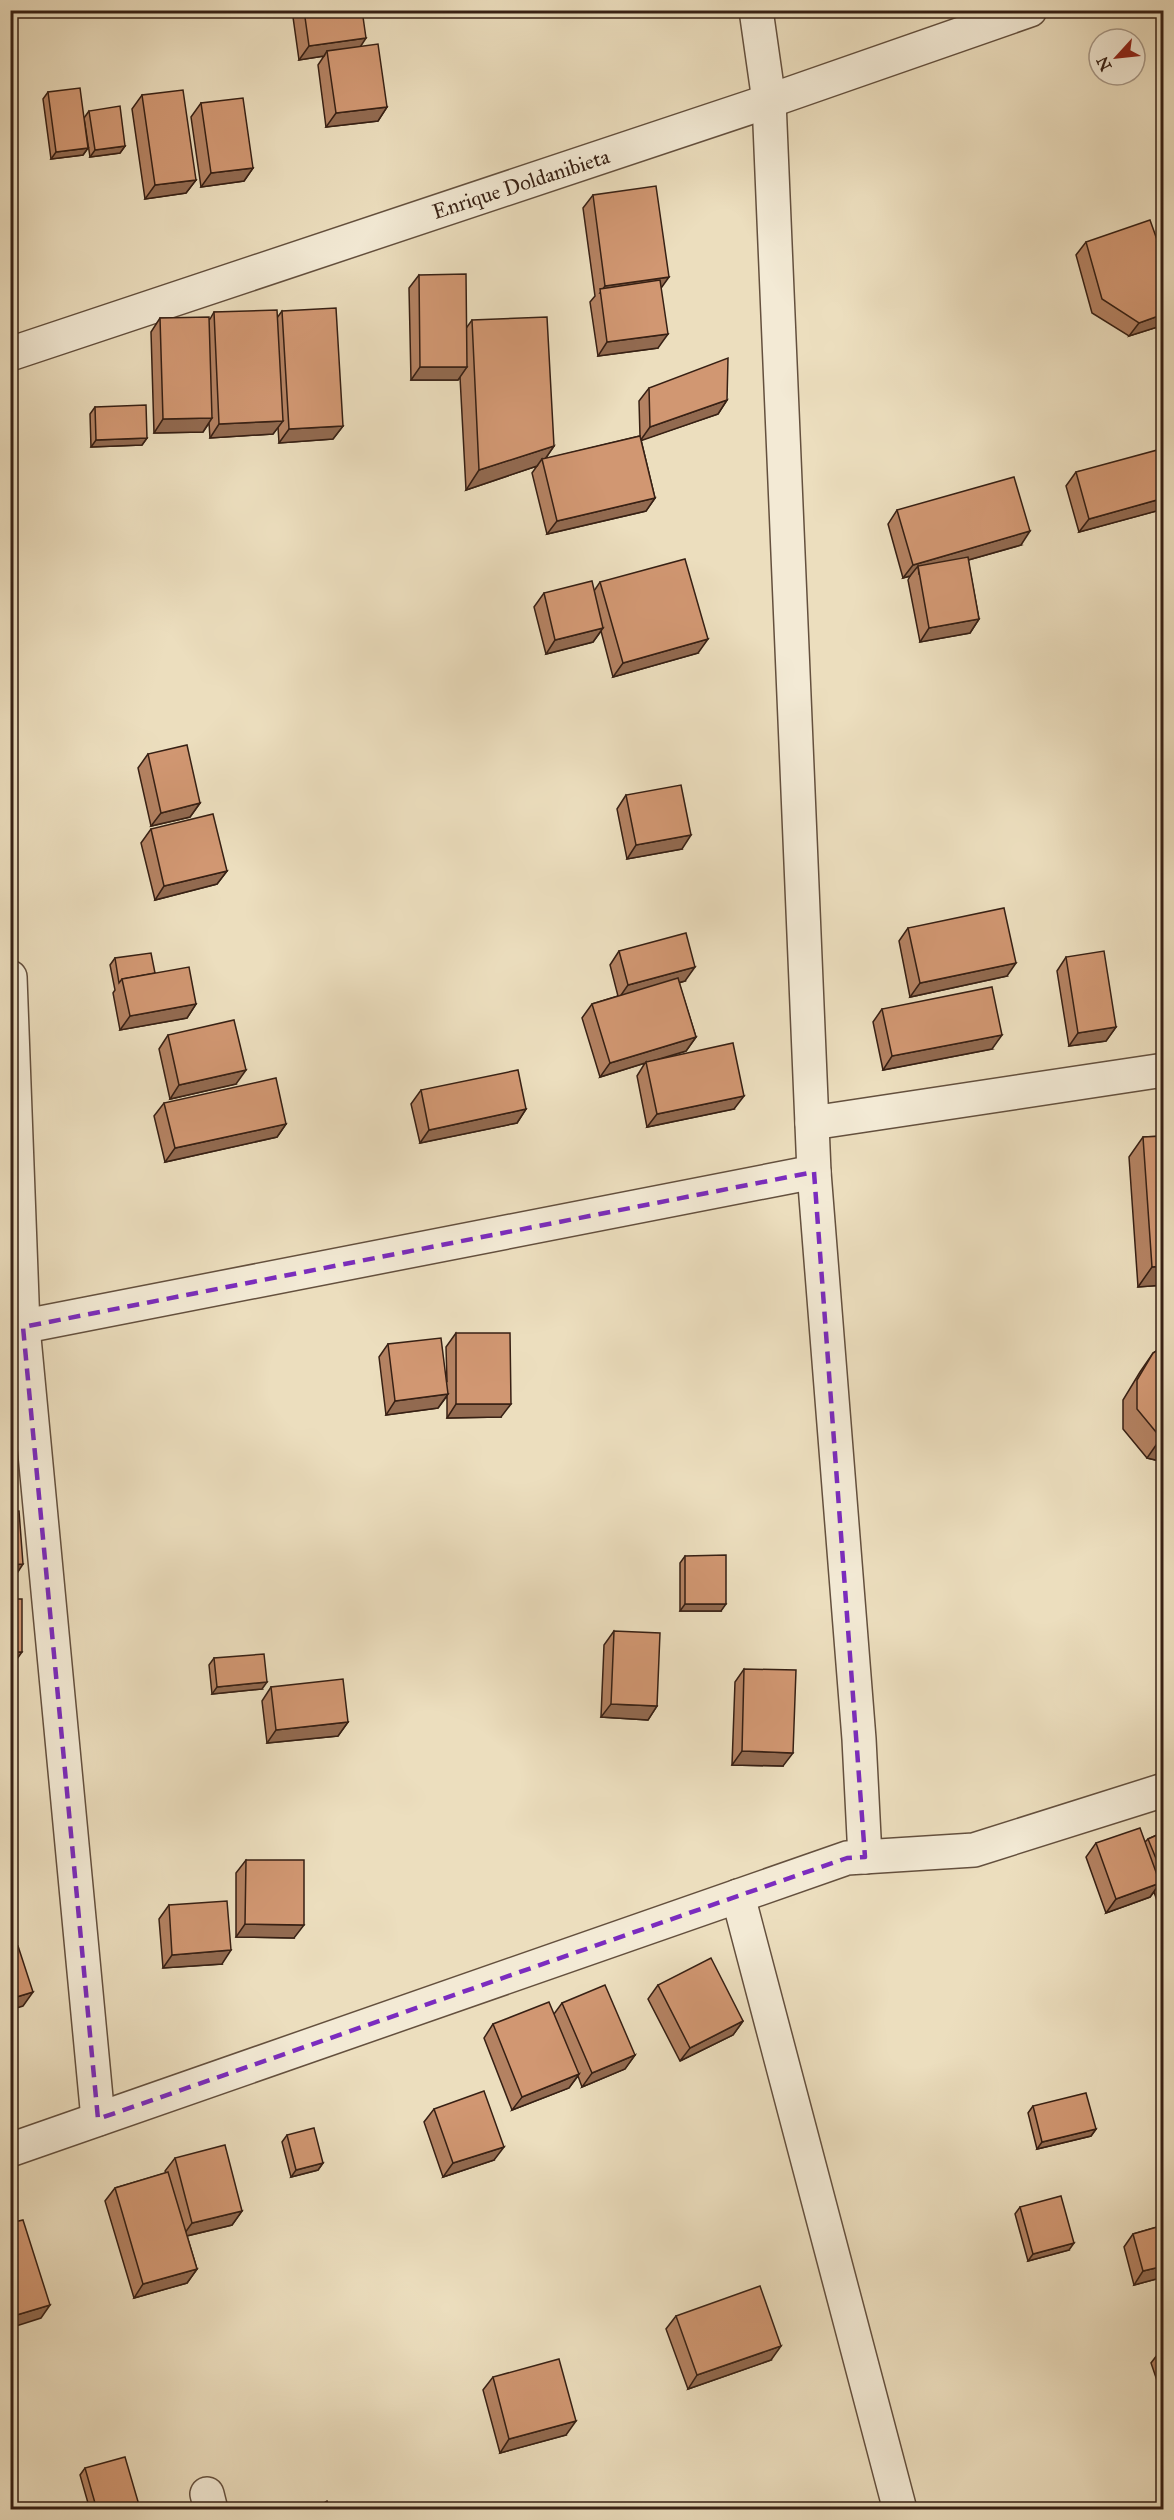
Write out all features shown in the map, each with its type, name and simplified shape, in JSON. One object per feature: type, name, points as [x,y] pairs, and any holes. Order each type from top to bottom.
[{"type":"street","points":[[756,10],[769,101],[814,1172],[859,1739],[865,1857]]},
{"type":"street","name":"Enrique Doldanibieta","points":[[10,354],[769,101],[1030,10]]},
{"type":"street","points":[[10,977],[17,1328],[98,2119]]},
{"type":"street","points":[[812,1123],[1164,1070]]},
{"type":"street","points":[[17,1328],[814,1172]]},
{"type":"street","points":[[10,2151],[847,1858],[974,1850],[1164,1790]]},
{"type":"street","points":[[738,1896],[900,2510]]},
{"type":"highlighted area","points":[[814,1172],[865,1857],[847,1858],[98,2119],[23,1327]]},
{"type":"building","points":[[304,10],[362,10],[366,38],[309,46]]},
{"type":"building","points":[[378,44],[387,107],[336,113],[327,51]]},
{"type":"building","points":[[80,88],[88,148],[56,152],[48,92]]},
{"type":"building","points":[[183,90],[196,180],[155,185],[142,95]]},
{"type":"building","points":[[243,98],[253,168],[211,173],[201,103]]},
{"type":"building","points":[[120,106],[125,146],[95,150],[89,111]]},
{"type":"building","points":[[656,186],[669,277],[605,286],[593,195]]},
{"type":"building","points":[[1150,220],[1160,248],[1164,247],[1164,314],[1139,323],[1102,299],[1086,242]]},
{"type":"building","points":[[466,274],[467,367],[420,367],[419,275]]},
{"type":"building","points":[[660,280],[668,334],[607,342],[600,289]]},
{"type":"building","points":[[336,308],[343,426],[289,429],[282,311]]},
{"type":"building","points":[[277,310],[283,421],[219,424],[214,312]]},
{"type":"building","points":[[209,317],[212,418],[163,419],[160,318]]},
{"type":"building","points":[[547,317],[554,446],[479,470],[472,320]]},
{"type":"building","points":[[728,358],[727,400],[650,427],[649,388]]},
{"type":"building","points":[[146,405],[147,438],[96,440],[95,407]]},
{"type":"building","points":[[640,436],[655,498],[557,521],[542,459]]},
{"type":"building","points":[[1161,449],[1164,456],[1164,498],[1089,519],[1076,472]]},
{"type":"building","points":[[1014,477],[1030,531],[913,565],[897,510]]},
{"type":"building","points":[[968,557],[979,619],[929,628],[918,566]]},
{"type":"building","points":[[685,559],[708,639],[623,663],[600,582]]},
{"type":"building","points":[[592,581],[603,628],[555,640],[544,593]]},
{"type":"building","points":[[187,745],[200,803],[161,813],[148,754]]},
{"type":"building","points":[[681,785],[691,835],[636,845],[626,795]]},
{"type":"building","points":[[213,814],[227,871],[164,886],[151,829]]},
{"type":"building","points":[[1004,908],[1016,963],[920,983],[908,928]]},
{"type":"building","points":[[686,933],[695,967],[628,985],[619,951]]},
{"type":"building","points":[[1104,951],[1116,1027],[1078,1033],[1066,957]]},
{"type":"building","points":[[151,953],[155,973],[122,979],[119,983],[115,958]]},
{"type":"building","points":[[189,967],[196,1004],[130,1016],[122,979]]},
{"type":"building","points":[[678,978],[696,1037],[610,1063],[592,1004]]},
{"type":"building","points":[[992,987],[1002,1035],[892,1056],[882,1009]]},
{"type":"building","points":[[234,1020],[246,1070],[179,1085],[168,1035]]},
{"type":"building","points":[[733,1043],[744,1096],[657,1114],[646,1062]]},
{"type":"building","points":[[518,1070],[526,1109],[429,1130],[421,1090]]},
{"type":"building","points":[[276,1078],[286,1124],[175,1148],[164,1103]]},
{"type":"building","points":[[1164,1136],[1164,1266],[1152,1267],[1143,1137]]},
{"type":"building","points":[[456,1333],[510,1333],[511,1404],[456,1404]]},
{"type":"building","points":[[441,1338],[448,1394],[395,1401],[388,1344]]},
{"type":"building","points":[[1164,1346],[1164,1439],[1137,1409],[1137,1380],[1153,1353]]},
{"type":"building","points":[[19,1511],[23,1564],[10,1565],[10,1512]]},
{"type":"building","points":[[726,1555],[726,1604],[685,1604],[685,1556]]},
{"type":"building","points":[[10,1599],[22,1599],[22,1652],[10,1652]]},
{"type":"building","points":[[614,1631],[660,1633],[657,1706],[611,1704]]},
{"type":"building","points":[[264,1654],[267,1682],[217,1687],[214,1658]]},
{"type":"building","points":[[744,1669],[796,1670],[793,1753],[742,1751]]},
{"type":"building","points":[[343,1679],[348,1722],[276,1730],[271,1687]]},
{"type":"building","points":[[1140,1828],[1160,1883],[1116,1899],[1096,1843]]},
{"type":"building","points":[[1164,1832],[1164,1878],[1148,1839]]},
{"type":"building","points":[[246,1860],[304,1860],[304,1925],[245,1924]]},
{"type":"building","points":[[227,1901],[231,1950],[172,1955],[169,1905]]},
{"type":"building","points":[[18,1946],[33,1992],[10,1999],[10,1949]]},
{"type":"building","points":[[711,1958],[743,2021],[690,2048],[658,1985]]},
{"type":"building","points":[[605,1985],[635,2055],[592,2073],[562,2003]]},
{"type":"building","points":[[549,2002],[579,2074],[522,2097],[493,2024]]},
{"type":"building","points":[[484,2091],[504,2147],[453,2163],[434,2109]]},
{"type":"building","points":[[1086,2093],[1096,2129],[1042,2142],[1033,2106]]},
{"type":"building","points":[[314,2128],[323,2163],[296,2170],[287,2135]]},
{"type":"building","points":[[225,2145],[242,2211],[192,2223],[175,2158]]},
{"type":"building","points":[[168,2172],[197,2269],[143,2284],[115,2188]]},
{"type":"building","points":[[1061,2196],[1074,2243],[1033,2254],[1020,2207]]},
{"type":"building","points":[[23,2220],[50,2305],[10,2317],[10,2223]]},
{"type":"building","points":[[1164,2225],[1164,2266],[1143,2271],[1133,2234]]},
{"type":"building","points":[[760,2286],[781,2346],[697,2375],[676,2316]]},
{"type":"building","points":[[559,2359],[576,2421],[509,2439],[493,2377]]},
{"type":"building","points":[[125,2457],[139,2505],[124,2510],[97,2510],[85,2468]]},
{"type":"building","points":[[327,2501],[331,2510],[312,2510]]}]
